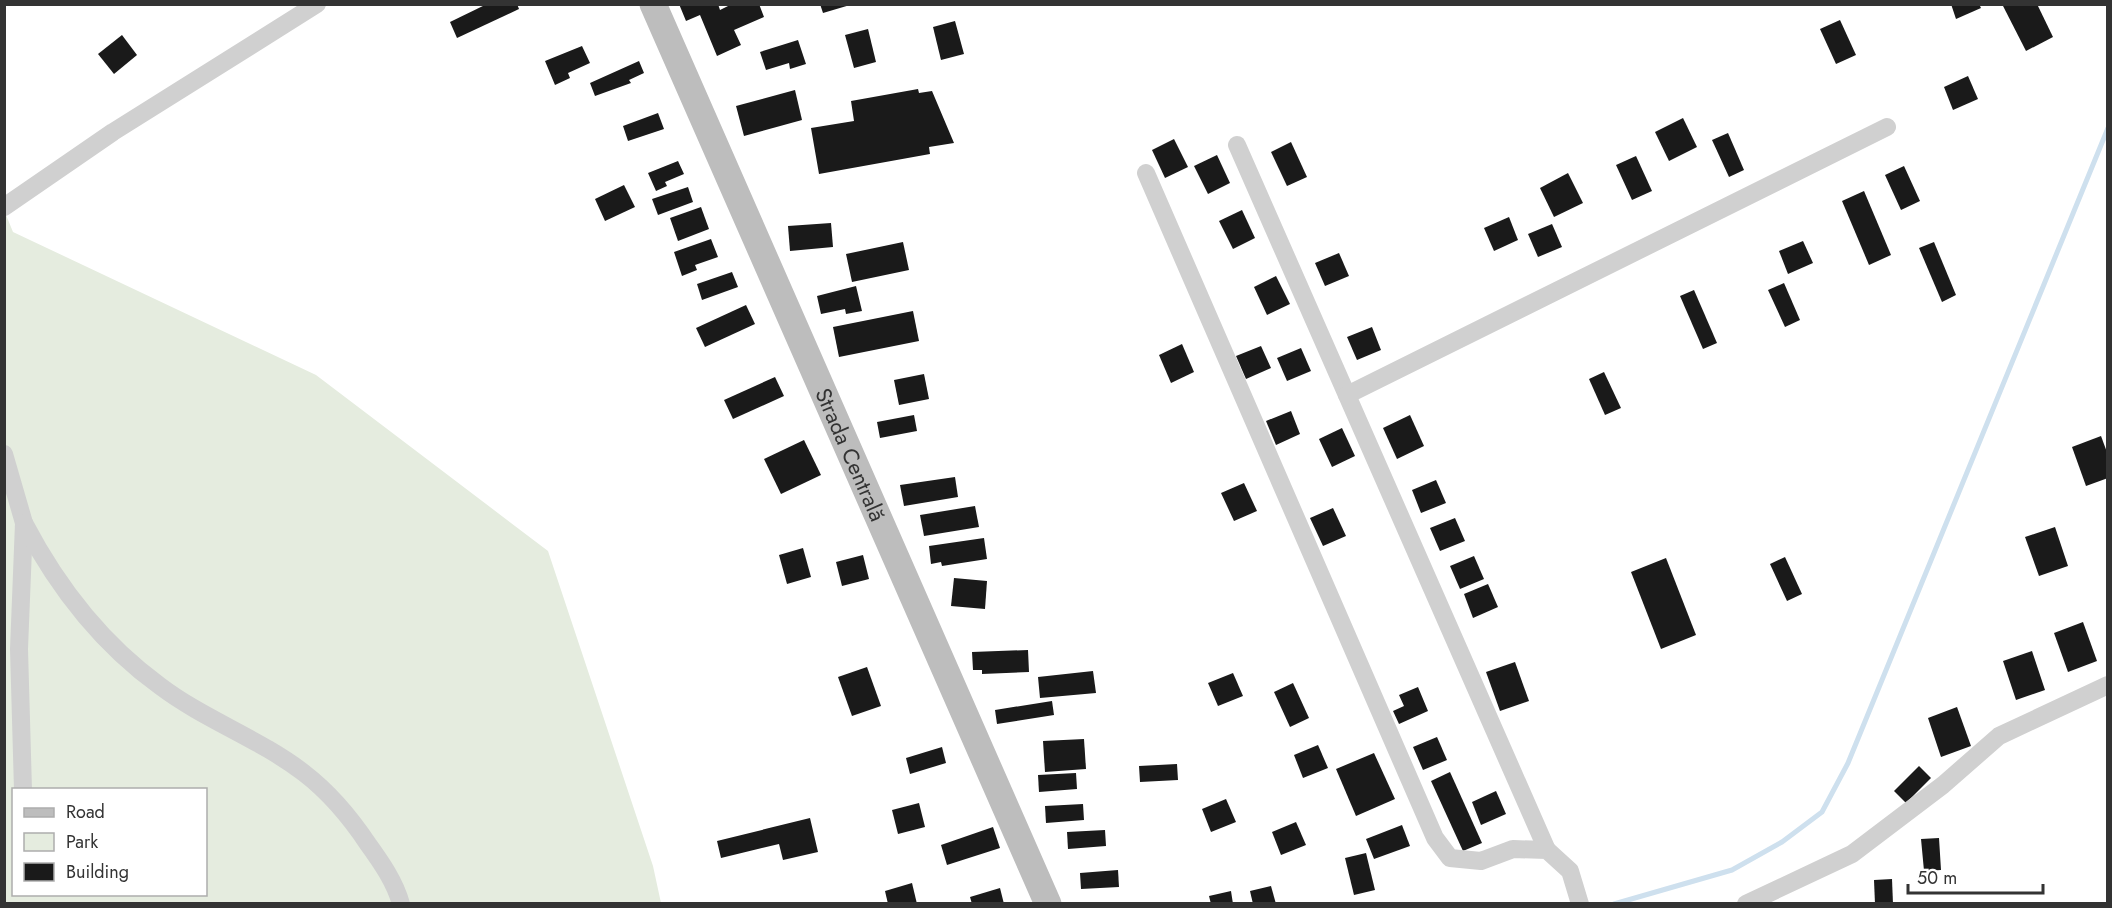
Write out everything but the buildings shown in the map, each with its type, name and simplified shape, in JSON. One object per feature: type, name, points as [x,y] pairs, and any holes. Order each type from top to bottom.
[{"type":"main road","name":"Strada Centrală","points":[[653,4],[1048,903]]},
{"type":"street","points":[[4,207],[113,132],[317,4]]},
{"type":"street","points":[[1347,395],[1887,127]]},
{"type":"street","points":[[1237,146],[1547,850],[1570,871],[1580,903]]},
{"type":"street","points":[[1146,173],[1435,838],[1450,858],[1481,861],[1513,849],[1547,850]]},
{"type":"street","points":[[4,454],[24,523],[46,565],[70,598],[113,644],[157,685],[198,713],[303,772],[328,793],[356,825],[384,866],[401,903]]},
{"type":"street","points":[[23,788],[19,649],[24,523]]},
{"type":"street","points":[[1746,903],[1852,854],[1943,786],[1999,736],[2108,685]]},
{"type":"green space","points":[[4,210],[13,232],[316,375],[548,551],[653,866],[661,903],[5,903]]},
{"type":"waterway","points":[[1614,904],[1732,870],[1782,842],[1822,812],[1848,763],[2108,128]]}]
